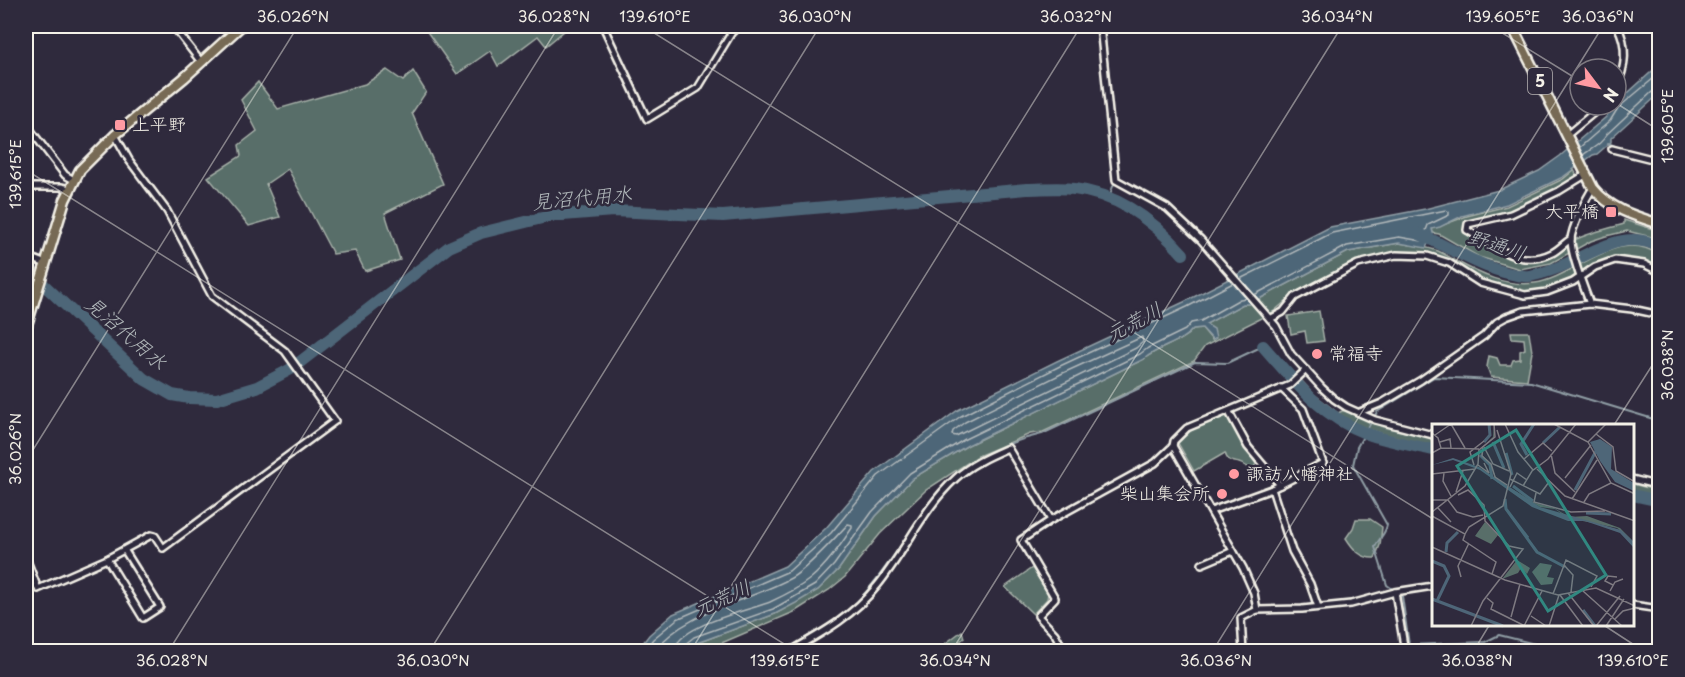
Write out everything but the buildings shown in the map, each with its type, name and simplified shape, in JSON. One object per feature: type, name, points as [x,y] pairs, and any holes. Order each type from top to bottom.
[{"type":"main road","points":[[26,328],[70,189],[86,163],[241,26]]},
{"type":"main road","name":"5","points":[[1512,26],[1593,188],[1602,198],[1620,210],[1659,224]]},
{"type":"street","points":[[173,26],[201,62]]},
{"type":"street","points":[[603,26],[647,119],[698,88],[732,32],[740,26]]},
{"type":"street","points":[[1100,26],[1116,180],[1167,208],[1211,250],[1269,317],[1281,333],[1291,354],[1334,399],[1375,420],[1432,435]]},
{"type":"street","points":[[1617,26],[1622,34],[1625,57]]},
{"type":"street","points":[[1568,136],[1589,117]]},
{"type":"street","points":[[26,124],[65,175],[74,180]]},
{"type":"street","points":[[26,558],[39,589],[125,551],[151,535],[155,536],[163,548],[335,421],[285,351],[212,296],[167,211],[135,168],[115,135]]},
{"type":"street","points":[[1612,149],[1659,161]]},
{"type":"street","points":[[1571,240],[1551,254],[1524,259],[1501,250],[1467,230],[1467,227],[1468,224],[1520,210],[1559,191],[1584,174]]},
{"type":"street","points":[[26,187],[70,189]]},
{"type":"street","points":[[1590,303],[1580,277],[1571,240],[1585,200],[1593,188]]},
{"type":"street","points":[[1269,317],[1282,312],[1295,297],[1350,268],[1368,261],[1396,255],[1427,256],[1449,263],[1480,283],[1526,295],[1547,292],[1580,277],[1595,267],[1615,260],[1644,264],[1659,272]]},
{"type":"street","points":[[26,256],[45,266]]},
{"type":"street","points":[[1360,412],[1382,403],[1422,380],[1484,336],[1506,316],[1523,311],[1590,303],[1659,315]]},
{"type":"street","points":[[1065,651],[1055,634],[1038,616],[1056,598],[1021,540],[1051,520],[1155,463],[1173,446],[1174,441],[1187,428],[1290,385],[1306,370]]},
{"type":"street","points":[[1211,512],[1272,489],[1323,463],[1303,409],[1281,388]]},
{"type":"street","points":[[1229,412],[1248,447],[1280,485]]},
{"type":"street","points":[[1173,446],[1233,550],[1254,593],[1257,610]]},
{"type":"street","points":[[789,651],[838,624],[856,608],[877,587],[939,497],[956,478],[988,457],[1008,448],[1051,520]]},
{"type":"street","points":[[1634,480],[1659,486]]},
{"type":"street","points":[[1272,489],[1292,550],[1310,584],[1318,607]]},
{"type":"street","points":[[1202,564],[1233,550]]},
{"type":"street","points":[[107,559],[143,618],[160,607],[125,551]]},
{"type":"street","points":[[1243,651],[1241,618],[1257,610],[1351,604],[1395,592],[1432,586]]},
{"type":"street","points":[[1395,592],[1405,651]]},
{"type":"street","points":[[1634,605],[1659,609]]},
{"type":"green space","points":[[423,26],[570,26],[546,46],[538,36],[498,66],[490,51],[457,74]]},
{"type":"green space","points":[[387,70],[403,81],[413,71],[426,92],[412,113],[443,184],[385,213],[400,260],[365,271],[355,251],[333,254],[288,169],[266,184],[280,217],[249,226],[208,177],[241,156],[239,145],[257,131],[241,100],[258,82],[278,109],[365,84]]},
{"type":"green space","points":[[1574,170],[1578,177],[1564,185],[1523,205],[1465,228],[1508,256],[1531,261],[1544,259],[1557,253],[1583,236],[1624,224],[1624,220],[1659,231],[1660,239],[1627,231],[1591,241],[1551,263],[1520,269],[1479,257],[1439,234],[1433,233],[1432,229],[1467,216],[1507,206],[1563,179]]},
{"type":"green space","points":[[1399,243],[1438,251],[1484,275],[1524,284],[1550,279],[1612,249],[1628,246],[1644,247],[1659,255],[1659,268],[1651,263],[1612,258],[1595,265],[1578,278],[1540,292],[1519,292],[1481,281],[1450,262],[1430,254],[1395,252],[1358,262],[1292,296],[1273,312],[1205,346],[1194,361],[1043,432],[1030,434],[978,456],[926,490],[880,534],[845,577],[829,590],[794,612],[703,651],[685,652],[697,643],[775,614],[818,590],[839,569],[876,516],[913,478],[968,445],[1144,359],[1183,338],[1193,329],[1202,328],[1212,340],[1211,328],[1206,324],[1348,252]]},
{"type":"green space","points":[[1319,311],[1324,341],[1307,343],[1305,331],[1291,334],[1288,316]]},
{"type":"green space","points":[[1511,332],[1529,332],[1532,352],[1527,380],[1491,377],[1487,367],[1489,356],[1497,358],[1500,365],[1511,365],[1513,360],[1520,359],[1520,351],[1525,349],[1524,339],[1512,338]]},
{"type":"green space","points":[[1301,380],[1338,413],[1344,410],[1383,427],[1432,438],[1432,446],[1375,431],[1348,421],[1323,405],[1299,382]]},
{"type":"green space","points":[[1227,415],[1230,417],[1241,444],[1256,464],[1253,469],[1230,460],[1225,453],[1194,471],[1178,443],[1195,427]]},
{"type":"green space","points":[[1634,484],[1659,491],[1659,497],[1634,491]]},
{"type":"green space","points":[[1356,519],[1370,519],[1382,527],[1380,545],[1375,558],[1366,557],[1358,552],[1346,538]]},
{"type":"green space","points":[[1032,568],[1048,593],[1047,599],[1033,614],[1005,587]]},
{"type":"green space","points":[[962,631],[964,638],[952,648],[953,651],[943,651],[946,643]]},
{"type":"water","name":"元荒川","points":[[1659,65],[1659,94],[1611,138],[1611,142],[1563,177],[1507,204],[1462,216],[1432,229],[1433,233],[1426,248],[1399,243],[1348,252],[1206,324],[1214,329],[1216,338],[1213,340],[1202,328],[1193,329],[1183,338],[1144,359],[968,445],[913,478],[876,516],[839,569],[818,590],[796,603],[775,614],[697,643],[685,651],[636,652],[649,635],[673,614],[785,566],[826,528],[874,472],[958,410],[1184,302],[1330,227],[1425,209],[1499,190],[1539,171],[1606,117],[1628,117],[1628,93]]},
{"type":"waterway","points":[[1104,26],[1114,133]]},
{"type":"waterway","points":[[1608,143],[1622,149],[1660,158]]},
{"type":"waterway","points":[[1109,197],[1115,181]]},
{"type":"waterway","name":"見沼代用水","points":[[723,216],[1027,189],[1068,188],[1090,192],[1121,203],[1148,220],[1183,254]]},
{"type":"waterway","name":"見沼代用水","points":[[26,268],[144,379],[172,395],[217,399],[257,387],[291,369],[449,247],[481,233],[550,216],[613,211],[723,216],[1027,189],[1068,188],[1090,192],[1121,203],[1148,220],[1183,254]]},
{"type":"waterway","name":"野通川","points":[[1417,233],[1483,265],[1510,274],[1526,276],[1557,268],[1614,243],[1629,240],[1644,241],[1660,247]]},
{"type":"waterway","points":[[938,493],[972,463],[999,448],[1042,434],[1195,362],[1227,363],[1263,346]]},
{"type":"waterway","name":"見沼代用水","points":[[1263,346],[1309,396],[1349,426],[1373,436],[1432,450]]},
{"type":"waterway","points":[[1394,590],[1387,585],[1375,547],[1387,525],[1353,465],[1357,447],[1377,412],[1434,377],[1531,382],[1660,421]]},
{"type":"waterway","name":"見沼代用水","points":[[1634,495],[1660,501]]},
{"type":"waterway","points":[[922,515],[929,504]]},
{"type":"waterway","points":[[843,616],[874,582],[919,519]]},
{"type":"waterway","points":[[1399,594],[1402,596],[1410,652]]},
{"type":"waterway","points":[[781,652],[838,619]]},
{"type":"waterway","points":[[1409,645],[1485,642],[1499,635],[1543,646],[1546,652]]},
{"type":"place","name":"上平野","points":[[120,125]]},
{"type":"place","name":"大平橋","points":[[1611,212]]},
{"type":"place","name":"常福寺","points":[[1317,354]]},
{"type":"place","name":"諏訪八幡神社","points":[[1234,474]]},
{"type":"place","name":"柴山集会所","points":[[1222,494]]}]
